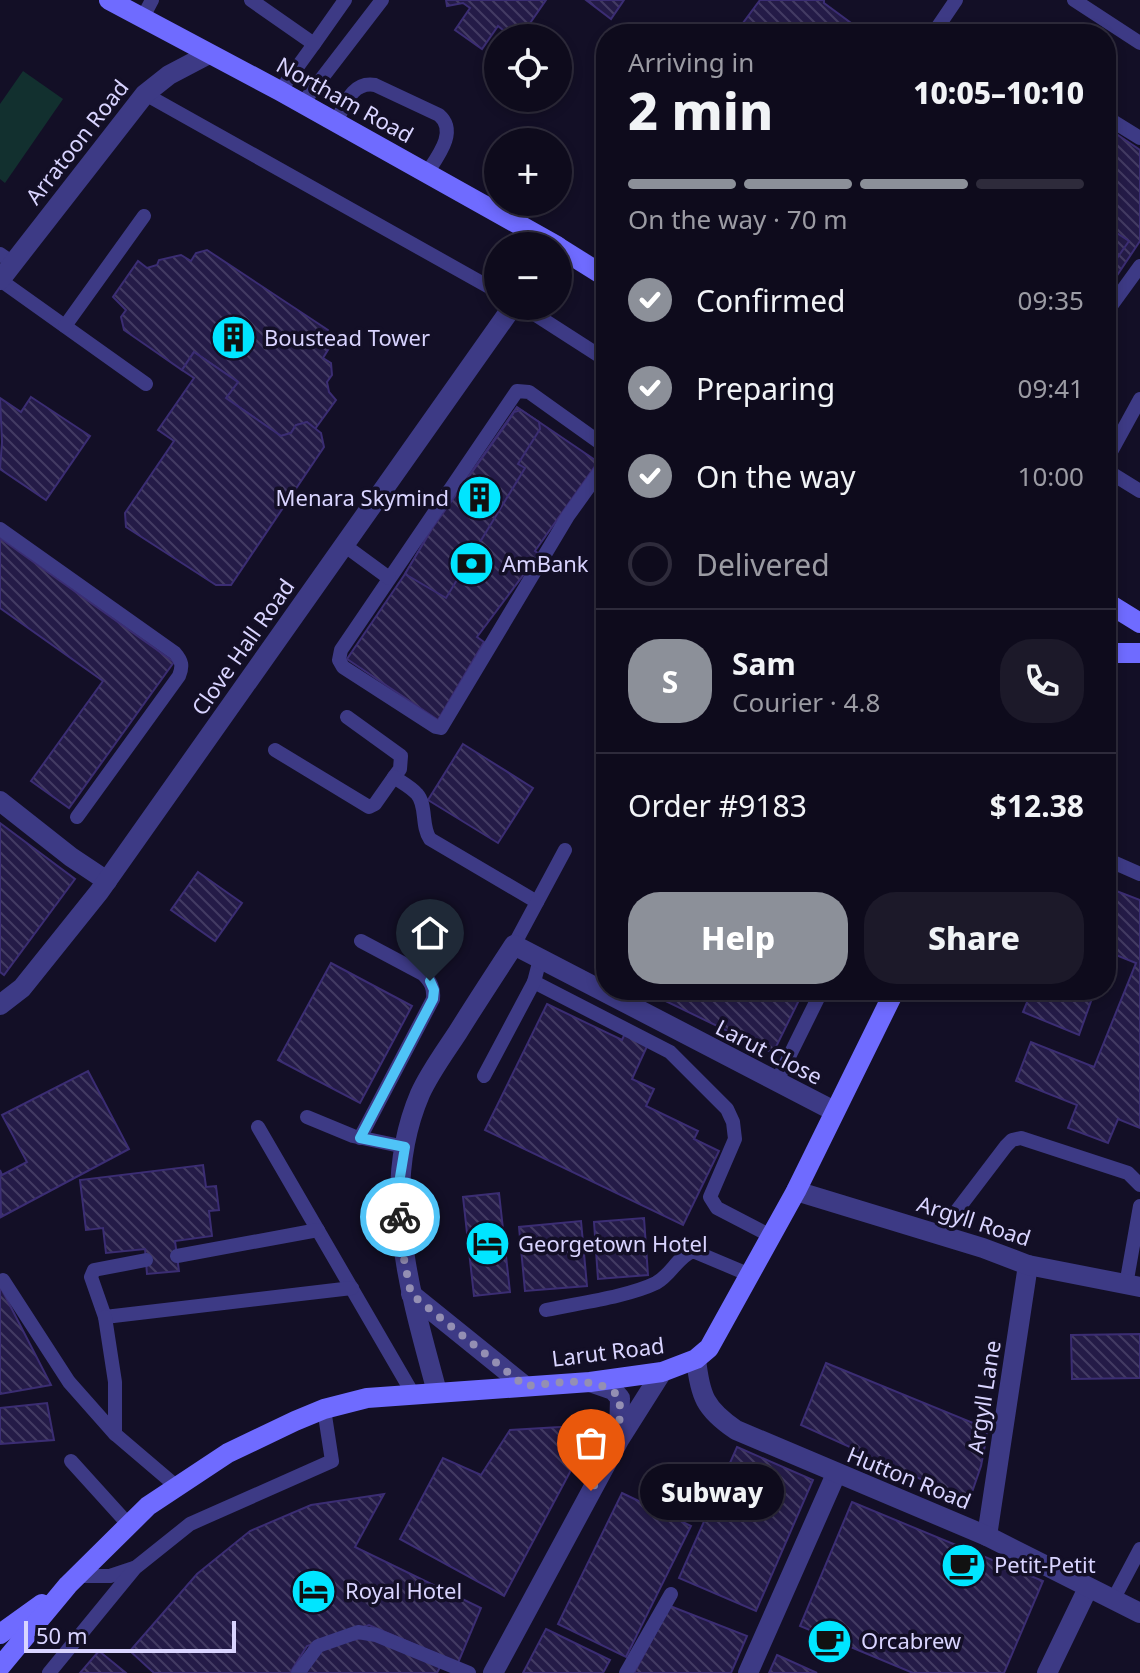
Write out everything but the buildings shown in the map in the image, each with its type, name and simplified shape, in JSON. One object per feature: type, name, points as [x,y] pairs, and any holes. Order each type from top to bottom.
[{"type":"main road","name":"Northam Road","points":[[109,0],[280,91],[531,232]]},
{"type":"main road","name":"Northam Road","points":[[572,256],[596,271]]},
{"type":"main road","points":[[1116,608],[1140,623]]},
{"type":"main road","points":[[1116,653],[1140,653]]},
{"type":"main road","name":"Larut Road","points":[[0,1667],[73,1580],[128,1524],[176,1486],[228,1453],[324,1409],[367,1398],[590,1382],[662,1372],[696,1359],[709,1348],[796,1191],[890,1000]]},
{"type":"main road","name":"Larut Road","points":[[0,1634],[73,1580]]},
{"type":"street","name":"Arratoon Road","points":[[0,280],[7,258],[145,94],[169,75],[209,54]]},
{"type":"street","name":"Clove Hall Road","points":[[0,1005],[22,988],[107,881],[503,320]]},
{"type":"street","points":[[0,801],[107,881]]},
{"type":"street","points":[[437,1392],[411,1294],[399,1223],[400,1177],[405,1147],[421,1094],[514,945]]},
{"type":"street","name":"Larut Close","points":[[514,945],[596,988]]},
{"type":"street","name":"Larut Close","points":[[618,1000],[834,1111]]},
{"type":"street","name":"Argyll Road","points":[[796,1191],[939,1234],[1028,1265],[1133,1286]]},
{"type":"street","name":"Argyll Lane","points":[[987,1536],[1028,1265]]},
{"type":"street","points":[[411,1294],[525,1386]]},
{"type":"street","name":"Hutton Road","points":[[696,1359],[704,1401],[717,1417],[736,1430],[987,1536],[1140,1613]]},
{"type":"street","points":[[493,1673],[619,1440],[662,1372]]},
{"type":"street","points":[[590,1382],[613,1390],[620,1398],[619,1440]]},
{"type":"street","points":[[748,1673],[836,1474]]},
{"type":"street","points":[[1047,1673],[1088,1588]]},
{"type":"lane","points":[[142,19],[152,0]]},
{"type":"lane","points":[[251,0],[314,44]]},
{"type":"lane","points":[[280,91],[345,0]]},
{"type":"lane","points":[[302,104],[382,0]]},
{"type":"lane","points":[[940,24],[956,0]]},
{"type":"lane","points":[[1074,0],[1111,24]]},
{"type":"lane","points":[[1116,27],[1140,43]]},
{"type":"lane","points":[[336,122],[352,93],[358,86],[366,84],[375,85],[439,115],[448,128],[447,137],[427,173]]},
{"type":"lane","points":[[145,94],[484,284]]},
{"type":"lane","points":[[1116,123],[1140,138]]},
{"type":"lane","points":[[65,326],[144,216]]},
{"type":"lane","points":[[1116,299],[1140,266]]},
{"type":"lane","points":[[0,280],[146,384]]},
{"type":"lane","points":[[544,320],[596,354]]},
{"type":"lane","points":[[596,440],[529,392],[517,391],[341,650],[339,660],[343,667],[441,728],[568,516],[596,477]]},
{"type":"lane","points":[[1116,443],[1140,399]]},
{"type":"lane","points":[[1116,476],[1140,491]]},
{"type":"lane","points":[[0,529],[181,660],[179,676],[77,817]]},
{"type":"lane","points":[[344,545],[389,578]]},
{"type":"lane","points":[[275,750],[369,807],[375,804],[400,769],[401,756],[347,717]]},
{"type":"lane","points":[[394,777],[417,794],[425,831],[430,839],[537,902]]},
{"type":"lane","points":[[514,945],[565,850]]},
{"type":"lane","points":[[1116,863],[1140,874]]},
{"type":"lane","points":[[360,1138],[433,999],[434,990],[423,974],[361,941]]},
{"type":"lane","points":[[484,1076],[534,982],[540,959]]},
{"type":"lane","points":[[534,982],[670,1052],[727,1109],[733,1122],[735,1139],[710,1197],[717,1208],[771,1236]]},
{"type":"lane","points":[[776,1083],[817,1000]]},
{"type":"lane","points":[[307,1117],[360,1138],[405,1147]]},
{"type":"lane","points":[[258,1127],[413,1394]]},
{"type":"lane","points":[[939,1234],[1012,1140],[1030,1139],[1128,1173],[1140,1185]]},
{"type":"lane","points":[[1133,1286],[1140,1206]]},
{"type":"lane","points":[[177,1256],[318,1230]]},
{"type":"lane","points":[[546,1310],[645,1287],[669,1275],[684,1256],[693,1251],[750,1275]]},
{"type":"lane","points":[[115,1434],[115,1382],[105,1317],[91,1277],[94,1270],[146,1260]]},
{"type":"lane","points":[[3,1280],[69,1382],[115,1434],[176,1486]]},
{"type":"lane","points":[[105,1317],[352,1288]]},
{"type":"lane","points":[[49,1673],[135,1568],[190,1524],[332,1461],[324,1409]]},
{"type":"lane","points":[[71,1461],[128,1524]]},
{"type":"lane","points":[[1113,1600],[1140,1549]]},
{"type":"lane","points":[[73,1580],[110,1576],[135,1568]]},
{"type":"lane","points":[[626,1673],[671,1594]]},
{"type":"lane","points":[[298,1673],[318,1646],[358,1632],[376,1635],[469,1673]]},
{"type":"green space","points":[[23,71],[63,99],[5,183],[0,179],[0,104]]},
{"type":"way so far","points":[[400,1217],[402,1249],[411,1294],[525,1386],[590,1382],[613,1390],[620,1398],[619,1440],[591,1491]]},
{"type":"place","name":"Boustead Tower","points":[[233,338]]},
{"type":"place","name":"Menara Skymind","points":[[480,498]]},
{"type":"place","name":"AmBank","points":[[471,564]]},
{"type":"place","name":"Georgetown Hotel","points":[[487,1244]]},
{"type":"place","name":"Subway","points":[[591,1491]]},
{"type":"place","name":"Petit-Petit","points":[[963,1565]]},
{"type":"place","name":"Royal Hotel","points":[[314,1591]]},
{"type":"place","name":"Orcabrew","points":[[830,1641]]},
{"type":"route","points":[[400,1217],[400,1177],[405,1147],[360,1138],[433,999],[434,990],[430,981]]}]
